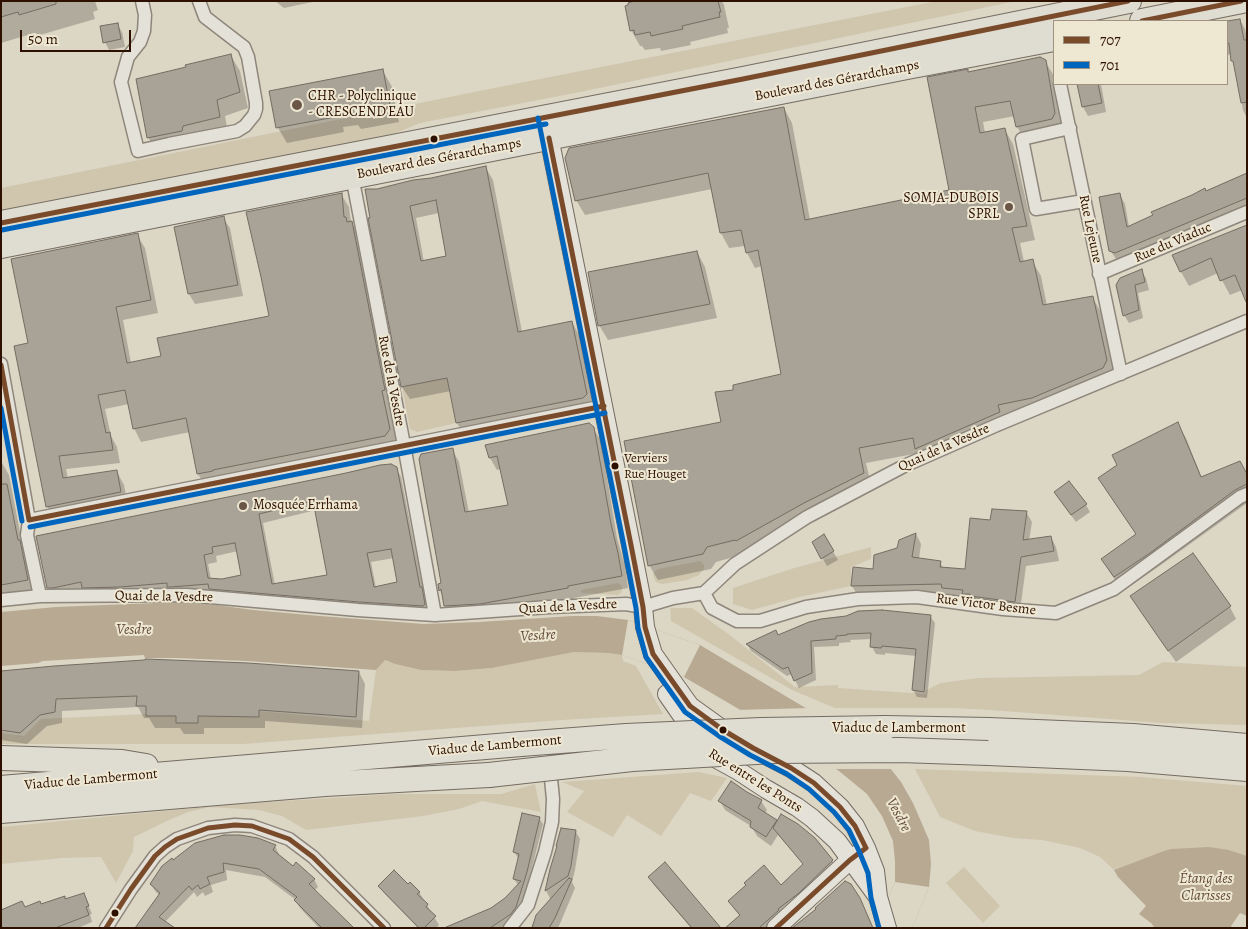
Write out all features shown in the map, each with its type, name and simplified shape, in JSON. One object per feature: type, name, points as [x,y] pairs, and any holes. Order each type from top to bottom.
[{"type":"highway","name":"Boulevard des Gérardchamps","points":[[1081,20],[1129,1]]},
{"type":"highway","points":[[1147,20],[1242,1]]},
{"type":"highway","name":"Boulevard des Gérardchamps","points":[[1,223],[547,127],[1053,31]]},
{"type":"highway","name":"Boulevard des Gérardchamps","points":[[1,246],[352,176],[547,127]]},
{"type":"highway","name":"Viaduc de Lambermont","points":[[1,788],[511,744],[626,736],[761,730],[885,728],[989,742]]},
{"type":"highway","points":[[989,742],[1133,736],[1219,744],[1247,744]]},
{"type":"highway","points":[[989,742],[1128,759],[1247,769]]},
{"type":"highway","name":"Viaduc de Lambermont","points":[[1,811],[326,784],[489,775],[632,759],[774,751],[900,750],[989,742]]},
{"type":"highway","points":[[1,758],[122,762],[177,773]]},
{"type":"street","points":[[142,1],[144,31],[140,42],[128,57],[121,82],[138,151],[237,131],[245,126],[254,115],[256,103],[248,56],[244,47],[205,17],[199,1]]},
{"type":"street","name":"Rue Lejeune","points":[[1060,85],[1121,374]]},
{"type":"street","name":"Rue entre les Ponts","points":[[547,127],[604,406],[643,607],[645,627],[664,690],[685,720],[694,742],[717,760],[737,770],[812,818],[836,841],[880,904]]},
{"type":"street","points":[[1070,128],[1022,139],[1036,209],[1084,201]]},
{"type":"street","name":"Rue de la Vesdre","points":[[352,176],[435,615]]},
{"type":"street","name":"Rue du Viaduc","points":[[1099,274],[1247,212]]},
{"type":"street","name":"Quai de la Vesdre","points":[[1,600],[40,596],[187,595],[435,615],[626,604],[643,607],[673,598],[704,593],[735,564],[807,517],[904,466],[1247,321]]},
{"type":"street","points":[[1,364],[29,520],[26,535],[40,596]]},
{"type":"street","points":[[29,520],[604,406]]},
{"type":"street","name":"Rue Victor Besme","points":[[704,593],[712,608],[737,621],[760,621],[806,607],[878,598],[918,597],[1003,609],[1056,613],[1114,589],[1240,497],[1247,494]]},
{"type":"street","name":"Rue entre les Ponts","points":[[657,663],[690,706],[723,730],[790,768],[814,784],[840,807],[855,826],[866,848],[875,871],[880,904],[888,928]]},
{"type":"street","points":[[510,928],[528,905],[545,852],[552,822],[553,799],[551,779]]},
{"type":"street","points":[[106,928],[131,889],[165,847],[176,839],[208,828],[236,825],[252,826],[289,839],[313,857],[384,928]]},
{"type":"street","points":[[776,928],[850,860],[866,848]]},
{"type":"shaded area","points":[[937,1],[1016,1],[585,91],[420,123],[391,135],[1,212],[1,188]]},
{"type":"shaded area","points":[[447,378],[456,423],[417,432],[410,429],[402,387]]},
{"type":"shaded area","points":[[871,547],[871,559],[851,567],[851,586],[799,597],[752,610],[733,604],[733,588],[791,569]]},
{"type":"shaded area","points":[[700,561],[704,565],[704,569],[699,575],[687,580],[662,584],[656,582],[653,575],[658,569]]},
{"type":"shaded area","points":[[618,583],[622,586],[622,590],[618,595],[581,593],[581,590]]},
{"type":"shaded area","points":[[670,608],[692,608],[731,636],[795,687],[838,685],[838,688],[925,694],[926,690],[941,683],[978,678],[1139,675],[1163,662],[1247,667],[1247,725],[1162,723],[952,708],[835,708],[792,690],[671,621]]},
{"type":"shaded area","points":[[574,652],[622,655],[623,661],[636,666],[663,714],[243,744],[1,744],[1,733],[24,736],[41,719],[146,714],[259,716],[259,711],[369,721],[376,670],[384,660],[421,670],[455,671],[492,668]]},
{"type":"shaded area","points":[[915,769],[1141,777],[1247,786],[1247,856],[1229,850],[1161,852],[1114,870],[1100,857],[1080,848],[1042,840],[1013,838],[975,831],[940,817]]},
{"type":"shaded area","points":[[699,772],[727,778],[711,801],[690,793],[661,836],[627,815],[613,837],[567,812],[584,791],[562,782]]},
{"type":"shaded area","points":[[535,784],[541,812],[482,801],[459,809],[423,816],[306,830],[282,816],[259,810],[209,807],[188,812],[134,837],[133,851],[116,883],[101,857],[62,858],[1,864],[1,827],[235,804],[395,794],[501,794]]},
{"type":"shaded area","points":[[964,867],[1000,906],[983,923],[946,883]]},
{"type":"water","name":"Vesdre","points":[[181,602],[424,624],[597,616],[628,620],[700,645],[876,750],[901,782],[913,803],[929,840],[931,864],[929,887],[912,928],[875,928],[895,882],[895,861],[893,841],[882,816],[867,794],[839,771],[684,677],[622,655],[574,652],[492,668],[455,671],[421,670],[385,660],[376,670],[247,661],[145,658],[144,655],[43,661],[1,666],[1,612],[56,607]]},
{"type":"water","name":"Étang des Clarisses","points":[[1209,847],[1229,850],[1247,856],[1247,916],[1240,913],[1231,926],[1233,928],[1155,928],[1139,914],[1146,906],[1118,877],[1114,870],[1171,849]]},
{"type":"pier","points":[[628,620],[700,645],[684,677],[622,655]]},
{"type":"pier","points":[[810,708],[878,748],[894,769],[831,769],[736,710]]},
{"type":"pier","points":[[895,882],[929,887],[912,928],[875,928]]},
{"type":"building","points":[[1,1],[56,1],[56,4],[19,15],[18,12],[1,17]]},
{"type":"building","points":[[634,1],[718,1],[721,12],[719,12],[720,17],[682,26],[683,29],[651,36],[650,32],[635,35],[634,30],[630,31],[625,6]]},
{"type":"building","points":[[1240,19],[1244,40],[1247,40],[1247,102],[1241,103],[1233,61],[1231,61],[1228,44],[1228,21]]},
{"type":"building","points":[[118,23],[121,39],[103,43],[100,26]]},
{"type":"building","points":[[231,54],[240,92],[217,100],[220,117],[183,126],[182,131],[147,138],[136,79]]},
{"type":"building","points":[[1040,57],[1046,60],[1055,113],[1052,119],[1016,127],[1010,101],[975,107],[980,133],[1005,128],[1027,226],[1012,228],[1020,262],[1033,259],[1043,305],[1093,296],[1107,360],[1103,368],[1032,398],[998,405],[1000,412],[915,449],[913,438],[859,448],[864,473],[804,503],[736,541],[707,547],[703,554],[648,566],[624,441],[721,422],[715,392],[733,390],[733,385],[781,374],[758,250],[746,253],[741,230],[720,233],[708,173],[575,201],[565,158],[569,148],[784,107],[805,220],[949,190],[927,77],[968,69],[968,72]]},
{"type":"building","points":[[383,69],[390,106],[350,114],[349,109],[335,111],[335,117],[276,128],[269,91]]},
{"type":"building","points":[[1077,85],[1098,85],[1102,103],[1082,107]]},
{"type":"building","points":[[486,166],[518,332],[572,321],[587,394],[583,398],[456,423],[447,378],[401,387],[368,218],[370,218],[365,189],[377,189],[413,180]],"holes":[[[436,200],[446,256],[421,261],[410,206]]]},
{"type":"building","points":[[1247,173],[1247,198],[1115,253],[1109,251],[1099,197],[1120,193],[1127,227],[1153,215],[1151,212],[1205,188],[1206,191]]},
{"type":"building","points":[[342,193],[344,217],[346,217],[347,222],[352,221],[385,390],[382,391],[390,429],[385,436],[197,474],[186,418],[133,429],[125,390],[98,395],[106,433],[110,432],[113,450],[59,456],[63,478],[117,470],[121,492],[46,507],[14,346],[28,343],[11,259],[138,233],[151,300],[116,307],[127,363],[161,356],[157,338],[269,316],[246,212]]},
{"type":"building","points":[[224,216],[238,285],[188,294],[174,227]]},
{"type":"building","points":[[1247,225],[1247,302],[1235,275],[1220,281],[1211,258],[1180,272],[1172,255]]},
{"type":"building","points":[[697,251],[710,304],[598,326],[588,272]]},
{"type":"building","points":[[1142,269],[1145,282],[1135,285],[1139,310],[1123,316],[1116,285],[1120,278]]},
{"type":"building","points":[[1178,422],[1201,477],[1240,461],[1247,474],[1247,484],[1235,490],[1150,553],[1114,577],[1101,559],[1136,534],[1098,478],[1117,465],[1112,455]]},
{"type":"building","points":[[589,423],[594,427],[622,576],[480,604],[444,606],[441,589],[439,591],[438,584],[441,583],[419,459],[421,454],[453,448],[465,512],[508,505],[497,456],[489,458],[485,445]]},
{"type":"building","points":[[391,464],[397,467],[420,587],[422,587],[425,604],[423,606],[209,589],[208,584],[167,587],[167,583],[82,588],[81,582],[47,588],[36,536]],"holes":[[[313,501],[327,575],[272,584],[259,514]],[[235,543],[241,575],[222,579],[208,578],[204,555],[213,553],[212,547]],[[391,549],[397,582],[374,587],[367,553]]]},
{"type":"building","points":[[1069,481],[1087,504],[1071,515],[1054,492]]},
{"type":"building","points":[[1,484],[7,484],[28,580],[1,585]]},
{"type":"building","points":[[992,509],[1027,511],[1023,540],[1051,536],[1054,551],[1021,557],[1015,602],[970,596],[970,594],[962,594],[963,590],[942,588],[941,584],[851,586],[853,567],[873,569],[874,555],[897,548],[899,540],[916,533],[912,557],[941,561],[940,567],[965,569],[970,518],[990,520]]},
{"type":"building","points":[[824,534],[834,551],[821,559],[812,542]]},
{"type":"building","points":[[1193,553],[1231,606],[1168,651],[1130,596]]},
{"type":"building","points":[[882,610],[931,615],[924,692],[912,690],[916,649],[882,646],[881,648],[870,647],[871,633],[847,634],[836,636],[836,639],[811,641],[812,673],[794,681],[788,667],[783,669],[746,644],[776,630],[778,635],[821,619],[846,616],[858,611]]},
{"type":"building","points":[[146,659],[248,663],[359,671],[356,717],[259,710],[259,717],[198,716],[198,723],[176,723],[176,716],[146,716],[146,706],[136,706],[137,696],[56,699],[55,712],[40,715],[20,733],[1,730],[1,671]]},
{"type":"building","points":[[731,781],[762,800],[758,808],[777,820],[766,837],[750,827],[751,821],[718,801]]},
{"type":"building","points":[[522,813],[540,817],[527,872],[516,907],[511,914],[490,928],[444,928],[491,908],[505,898],[521,881],[513,879],[519,854],[513,852]]},
{"type":"building","points":[[781,814],[798,824],[815,838],[833,860],[759,928],[725,928],[740,915],[728,901],[764,865],[781,885],[803,864],[773,828]]},
{"type":"building","points":[[561,828],[576,830],[571,866],[568,876],[545,891],[550,869]]},
{"type":"building","points":[[224,835],[258,838],[276,845],[273,850],[293,866],[296,862],[315,879],[309,884],[354,928],[322,928],[294,900],[297,897],[259,869],[223,863],[224,872],[207,877],[210,884],[200,889],[198,885],[192,890],[189,886],[159,917],[175,928],[135,928],[160,893],[150,884],[162,866],[195,843]]},
{"type":"building","points":[[665,862],[721,928],[692,928],[648,877]]},
{"type":"building","points":[[394,870],[408,884],[410,882],[420,892],[417,894],[428,904],[426,907],[436,916],[424,928],[419,928],[378,886]]},
{"type":"building","points":[[569,878],[572,879],[549,928],[532,928],[536,915]]},
{"type":"building","points":[[845,881],[851,884],[860,898],[873,928],[792,928],[816,909]]},
{"type":"building","points":[[84,893],[89,906],[86,907],[89,915],[55,928],[1,928],[1,910],[22,901],[25,907],[40,901],[41,904],[65,896],[65,899]]},
{"type":"transit line","name":"707","points":[[1,223],[743,79],[1128,1]]},
{"type":"transit line","name":"707","points":[[1147,20],[1241,1]]},
{"type":"transit line","name":"701","points":[[538,118],[624,546],[638,628],[646,657],[685,712],[750,755],[787,774],[809,789],[834,812],[849,830],[868,873],[871,898],[879,928]]},
{"type":"transit line","name":"701","points":[[2,230],[546,124]]},
{"type":"transit line","name":"707","points":[[549,138],[631,545],[645,627],[653,654],[690,706],[723,730],[814,783],[840,807],[855,826],[866,848]]},
{"type":"transit line","name":"707","points":[[1,365],[29,520]]},
{"type":"transit line","name":"707","points":[[29,520],[604,406]]},
{"type":"transit line","name":"701","points":[[1,408],[22,521]]},
{"type":"transit line","name":"701","points":[[30,527],[605,413]]},
{"type":"transit line","name":"707","points":[[106,928],[155,856],[165,847],[177,839],[208,828],[235,825],[252,826],[289,839],[313,857],[384,928]]},
{"type":"transit line","name":"707","points":[[776,928],[850,860],[866,848]]},
{"type":"place","name":"CHR - Polyclinique - CRESCEND'EAU","points":[[297,105]]},
{"type":"place","name":"SOMJA-DUBOIS SPRL","points":[[1009,207]]},
{"type":"place","name":"Verviers Rue Houget","points":[[615,466]]},
{"type":"place","name":"Mosquée Errhama","points":[[243,506]]}]
